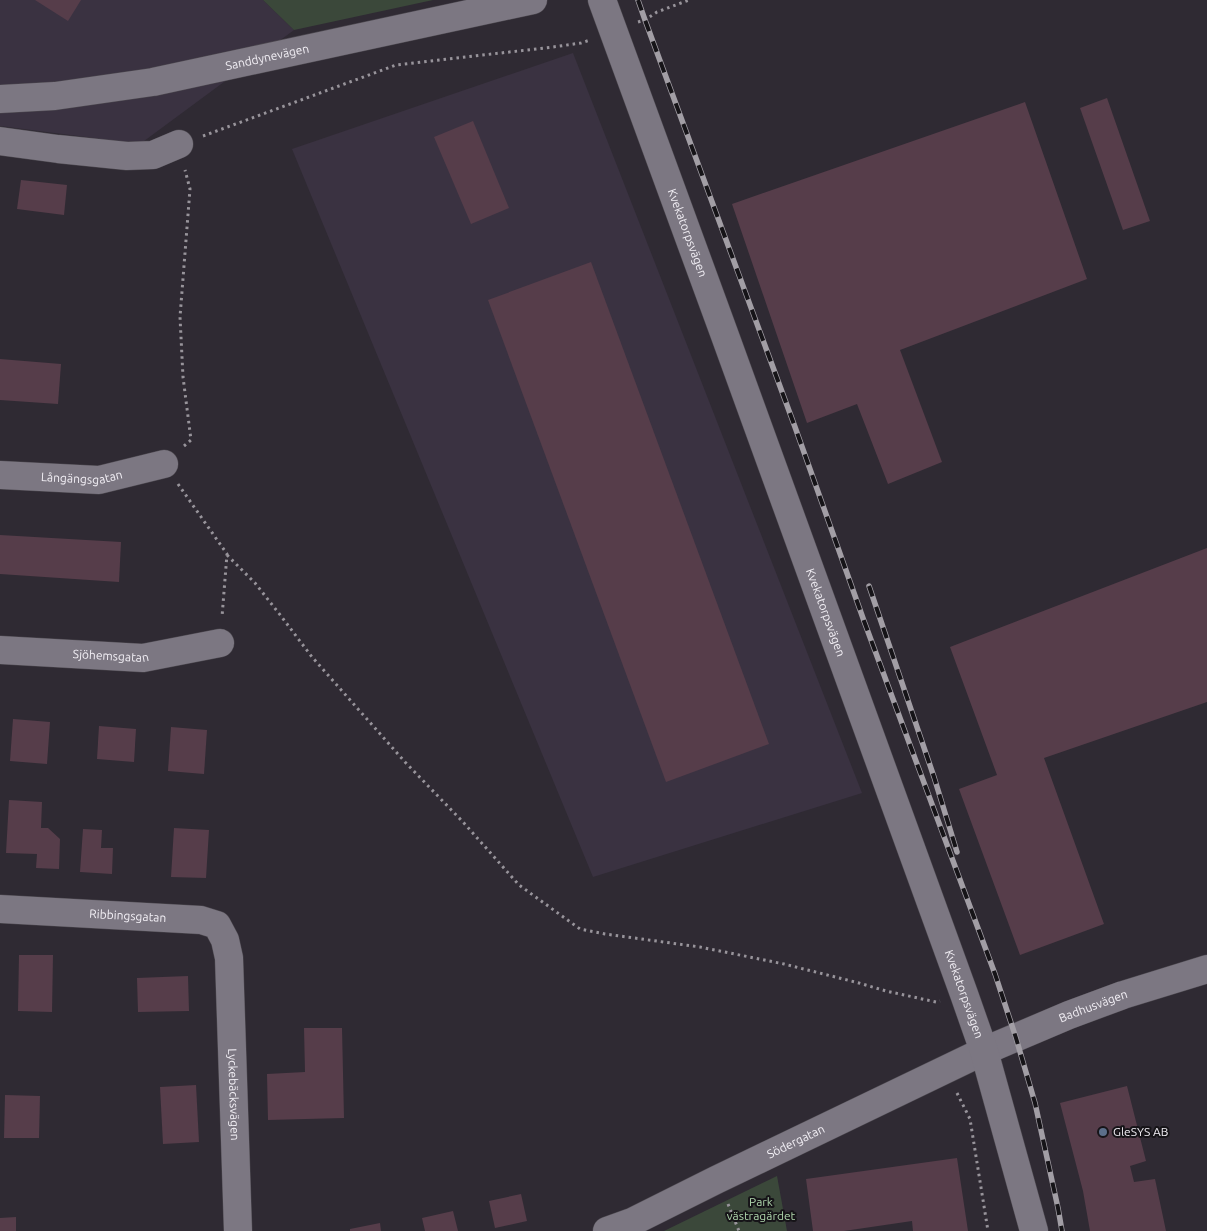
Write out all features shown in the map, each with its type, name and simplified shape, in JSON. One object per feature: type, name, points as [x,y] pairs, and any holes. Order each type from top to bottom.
[{"type":"street","name":"Sanddynevägen","points":[[0,100],[55,96],[153,82],[533,0]]},
{"type":"street","name":"Kvekatorpsvägen","points":[[602,0],[964,994],[984,1051],[1034,1231]]},
{"type":"street","points":[[0,141],[127,156],[153,155],[179,144]]},
{"type":"street","name":"Långängsgatan","points":[[0,475],[99,480],[164,464]]},
{"type":"street","name":"Sjöhemsgatan","points":[[0,650],[143,658],[220,643]]},
{"type":"street","name":"Ribbingsgatan","points":[[0,908],[201,920],[217,925],[225,940],[229,958]]},
{"type":"street","name":"Lyckebäcksvägen","points":[[229,958],[238,1231]]},
{"type":"street","name":"Badhusvägen","points":[[984,1051],[1123,995],[1207,969]]},
{"type":"street","name":"Södergatan","points":[[607,1231],[632,1222],[984,1051]]},
{"type":"path","points":[[689,0],[657,12],[645,20],[581,43],[396,66],[179,144],[190,189],[180,317],[183,377],[191,440],[164,464],[227,554],[255,583],[312,657],[405,762],[463,822],[519,885],[580,929],[700,947],[784,964],[936,1002],[964,994]]},
{"type":"path","points":[[220,643],[227,554]]},
{"type":"path","points":[[957,1093],[970,1119],[988,1231]]},
{"type":"path","points":[[726,1198],[739,1231]]},
{"type":"shaded area","points":[[0,0],[263,0],[294,30],[140,144],[0,126]]},
{"type":"shaded area","points":[[573,53],[862,793],[593,877],[292,149]]},
{"type":"green space","points":[[263,0],[433,0],[294,30]]},
{"type":"green space","name":"Park västragärdet","points":[[777,1176],[787,1231],[664,1231]]},
{"type":"building","points":[[35,0],[81,0],[68,21]]},
{"type":"building","points":[[1107,98],[1150,221],[1123,230],[1080,108]]},
{"type":"building","points":[[1025,102],[1087,279],[900,350],[942,462],[888,484],[857,404],[807,423],[732,204]]},
{"type":"building","points":[[473,121],[509,208],[471,224],[434,137]]},
{"type":"building","points":[[21,180],[67,185],[64,215],[17,209]]},
{"type":"building","points":[[591,262],[769,744],[666,782],[488,300]]},
{"type":"building","points":[[0,359],[61,364],[58,404],[0,400]]},
{"type":"building","points":[[0,535],[121,542],[119,582],[0,574]]},
{"type":"building","points":[[1207,548],[1207,702],[1044,758],[1104,924],[1020,955],[959,789],[997,775],[950,647]]},
{"type":"building","points":[[13,719],[50,722],[47,764],[10,761]]},
{"type":"building","points":[[99,726],[136,729],[134,762],[97,759]]},
{"type":"building","points":[[171,727],[207,730],[204,774],[168,771]]},
{"type":"building","points":[[9,800],[42,802],[41,828],[48,828],[60,839],[59,869],[36,868],[37,854],[6,853]]},
{"type":"building","points":[[174,828],[209,830],[206,878],[171,877]]},
{"type":"building","points":[[83,829],[102,830],[101,848],[113,848],[112,874],[80,872]]},
{"type":"building","points":[[19,955],[53,955],[52,1012],[18,1011]]},
{"type":"building","points":[[188,976],[189,1011],[138,1012],[137,978]]},
{"type":"building","points":[[304,1028],[342,1028],[344,1118],[268,1120],[267,1074],[305,1072]]},
{"type":"building","points":[[196,1085],[199,1142],[163,1144],[160,1087]]},
{"type":"building","name":"GleSYS AB","points":[[1127,1086],[1146,1161],[1130,1166],[1134,1182],[1155,1179],[1166,1231],[1090,1231],[1083,1191],[1060,1103]]},
{"type":"building","points":[[5,1095],[40,1096],[39,1138],[4,1138]]},
{"type":"building","points":[[957,1158],[968,1231],[913,1231],[912,1221],[844,1231],[813,1231],[806,1179]]},
{"type":"building","points":[[521,1194],[527,1221],[495,1228],[489,1201]]},
{"type":"building","points":[[453,1211],[458,1231],[425,1231],[422,1218]]},
{"type":"building","points":[[16,1217],[16,1231],[0,1231],[0,1218]]},
{"type":"building","points":[[380,1223],[381,1231],[350,1231],[350,1229]]},
{"type":"railway","points":[[638,0],[795,427],[864,621],[995,974],[1035,1103],[1062,1231]]},
{"type":"railway","points":[[869,586],[934,777],[957,852]]},
{"type":"place","name":"GleSYS AB","points":[[1103,1132]]}]
